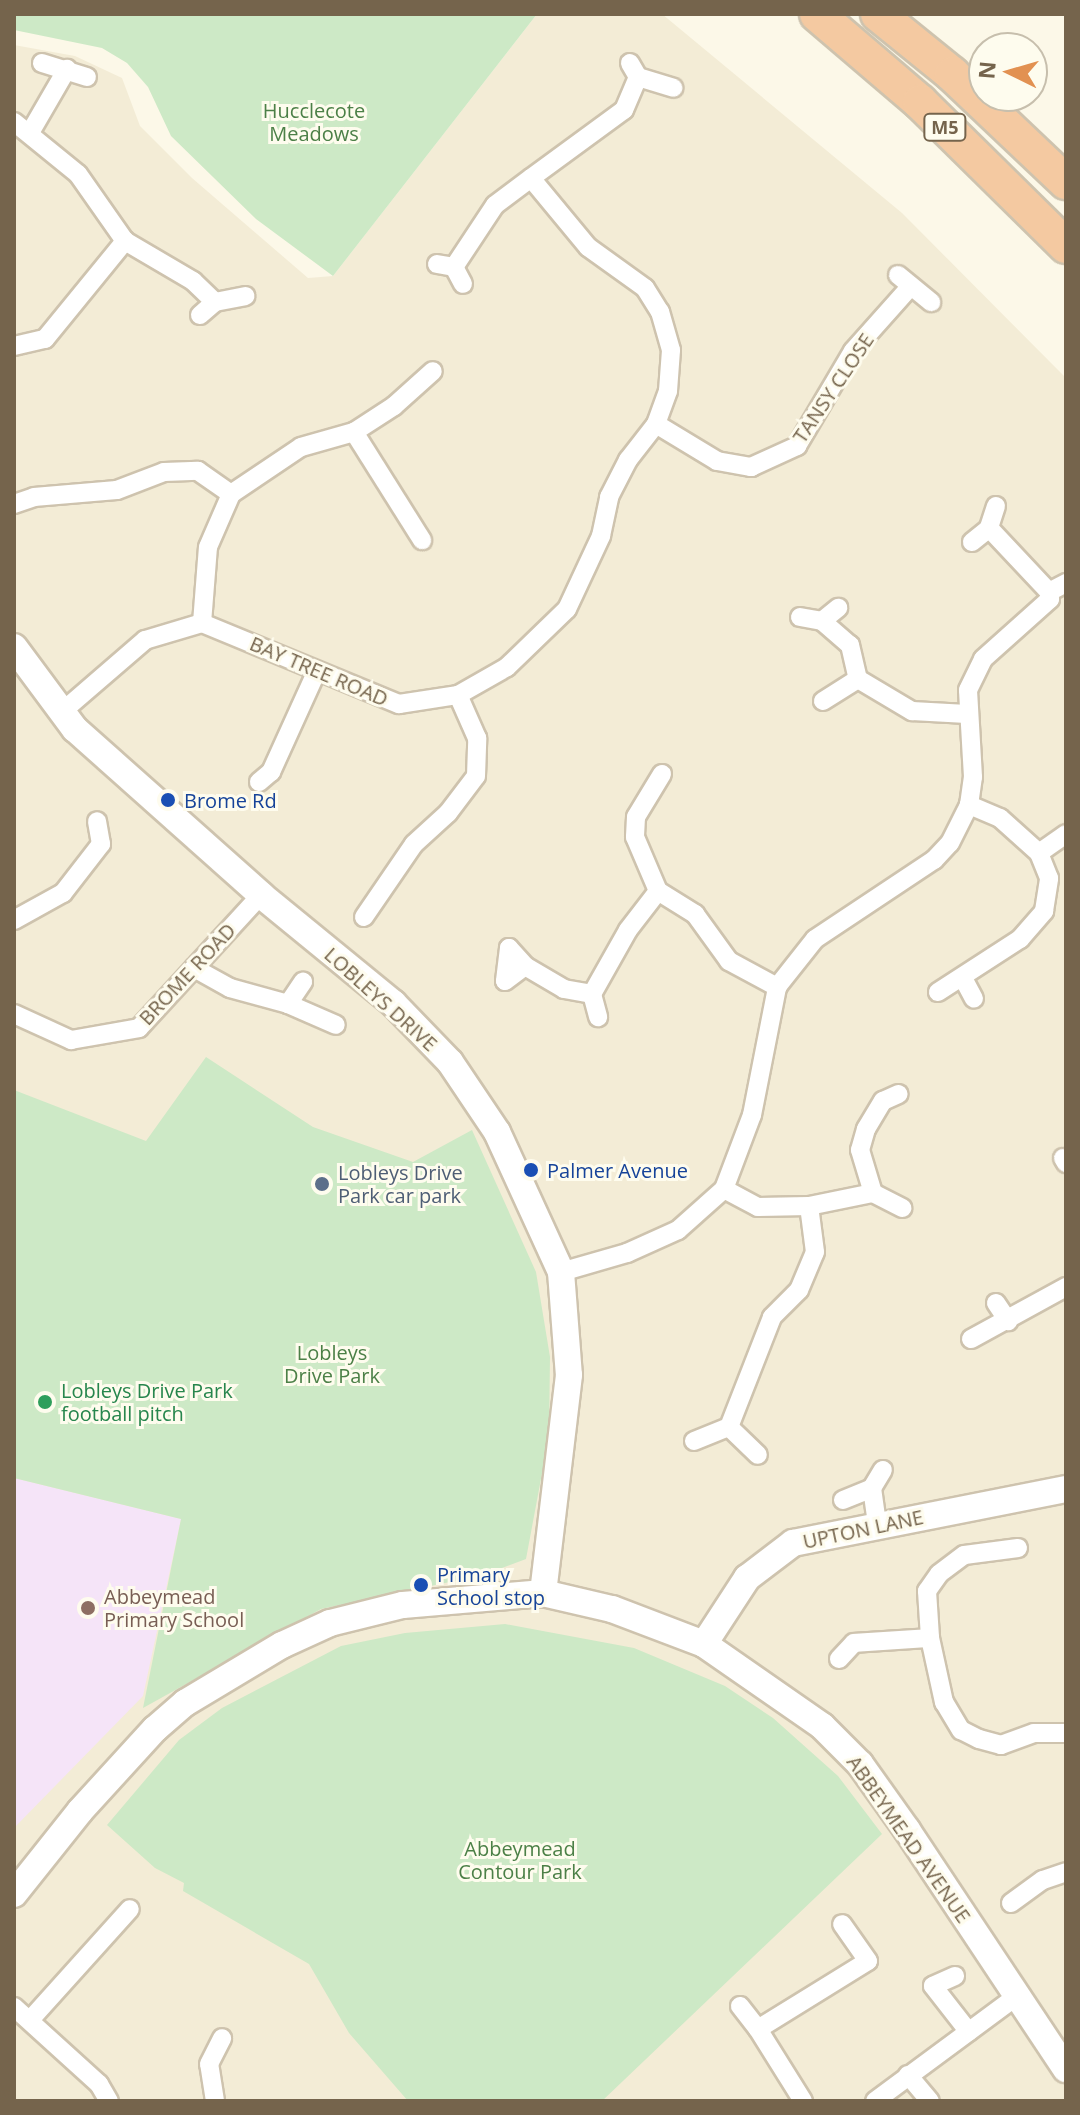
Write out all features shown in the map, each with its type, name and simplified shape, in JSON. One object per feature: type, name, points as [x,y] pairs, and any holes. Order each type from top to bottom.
[{"type":"highway","name":"M5","points":[[817,14],[920,102],[1066,246]]},
{"type":"highway","name":"M5","points":[[878,14],[952,74],[1066,182]]},
{"type":"street","points":[[42,63],[87,77]]},
{"type":"street","points":[[31,131],[67,69]]},
{"type":"street","points":[[463,284],[445,266],[495,205],[624,110],[634,70],[673,88]]},
{"type":"street","points":[[14,122],[31,131],[78,174],[125,241],[193,281],[215,302]]},
{"type":"street","name":"BAY TREE ROAD","points":[[202,623],[316,673],[399,704],[458,695],[507,667],[567,609],[601,536],[609,497],[628,460],[656,424],[668,391],[671,350],[660,312],[645,288],[588,247],[531,178]]},
{"type":"street","points":[[14,346],[45,339],[125,241]]},
{"type":"street","name":"TANSY CLOSE","points":[[656,424],[717,461],[751,467],[797,446],[853,351],[905,281],[931,302]]},
{"type":"street","points":[[200,315],[215,302],[245,296]]},
{"type":"street","points":[[64,710],[145,640],[202,623],[208,547],[231,494],[301,447],[354,432],[433,371]]},
{"type":"street","points":[[354,432],[417,533],[395,535]]},
{"type":"street","points":[[14,504],[34,497],[117,490],[175,472],[198,471],[231,494]]},
{"type":"street","points":[[972,542],[989,528],[996,506]]},
{"type":"street","points":[[561,1272],[627,1253],[678,1230],[724,1189],[752,1115],[777,987],[815,939],[934,860],[950,843],[969,805],[973,777],[968,690],[983,659],[1050,599],[1049,592],[989,528]]},
{"type":"street","points":[[1049,592],[1066,583]]},
{"type":"street","points":[[822,621],[838,608]]},
{"type":"street","points":[[800,617],[822,621],[850,645],[858,679],[912,711],[967,714]]},
{"type":"street","name":"LOBLEYS DRIVE","points":[[14,647],[64,710],[75,729],[261,895],[393,1003],[450,1062],[509,1154],[561,1272],[569,1375],[543,1593]]},
{"type":"street","points":[[259,782],[271,772],[316,673]]},
{"type":"street","points":[[823,701],[858,679]]},
{"type":"street","points":[[364,917],[404,872],[476,776],[477,738],[458,695]]},
{"type":"street","points":[[662,774],[636,817],[635,837],[658,891],[695,914],[729,961],[777,987]]},
{"type":"street","points":[[938,992],[964,980],[1020,939],[1044,911],[1049,878],[1039,853],[1000,818],[969,805]]},
{"type":"street","points":[[14,920],[63,893],[101,844],[97,821]]},
{"type":"street","points":[[1039,853],[1066,834]]},
{"type":"street","points":[[598,1017],[592,994],[628,930],[658,891]]},
{"type":"street","name":"BROME ROAD","points":[[14,1014],[71,1040],[139,1028],[261,895]]},
{"type":"street","points":[[509,948],[525,966],[564,989],[592,994]]},
{"type":"street","points":[[194,968],[230,988],[288,1004],[336,1025]]},
{"type":"street","points":[[964,980],[974,999]]},
{"type":"street","points":[[288,1004],[303,982]]},
{"type":"street","points":[[873,1193],[860,1150],[866,1129],[891,1097]]},
{"type":"street","points":[[724,1189],[758,1207],[809,1206],[873,1193],[902,1208]]},
{"type":"street","points":[[694,1441],[729,1427],[772,1317],[799,1290],[815,1252],[809,1206]]},
{"type":"street","points":[[971,1339],[1066,1287]]},
{"type":"street","points":[[996,1303],[1008,1321]]},
{"type":"street","points":[[729,1427],[758,1455]]},
{"type":"street","points":[[843,1500],[872,1488],[883,1470]]},
{"type":"street","points":[[872,1488],[877,1525]]},
{"type":"street","name":"UPTON LANE","points":[[704,1644],[747,1578],[793,1543],[1066,1489]]},
{"type":"street","points":[[1018,1548],[964,1555],[939,1574],[927,1591],[930,1638],[944,1702],[961,1730],[1001,1745],[1034,1733],[1066,1733]]},
{"type":"street","name":"ABBEYMEAD AVENUE","points":[[19,1879],[155,1729],[185,1703],[282,1645],[330,1623],[403,1605],[543,1593],[612,1609],[704,1644],[801,1710],[860,1764],[1066,2069]]},
{"type":"street","points":[[839,1659],[854,1643],[930,1638]]},
{"type":"street","points":[[1011,1903],[1043,1880],[1066,1872]]},
{"type":"street","points":[[30,2020],[130,1909]]},
{"type":"street","points":[[758,2029],[868,1961],[842,1924]]},
{"type":"street","points":[[955,1976],[933,1986],[969,2032]]},
{"type":"street","points":[[875,2101],[1017,1996]]},
{"type":"street","points":[[740,2006],[803,2101]]},
{"type":"street","points":[[14,2007],[99,2084],[109,2101]]},
{"type":"street","points":[[215,2101],[209,2064],[222,2038]]},
{"type":"street","points":[[908,2075],[930,2101]]},
{"type":"shaded area","points":[[537,14],[662,14],[902,213],[1066,378],[1066,2101],[14,2101],[14,45],[75,56],[122,78],[140,126],[192,178],[308,278],[333,276]]},
{"type":"shaded area","name":"Abbeymead Primary School","points":[[14,1478],[181,1519],[143,1696],[14,1828]]},
{"type":"green space","name":"Hucclecote Meadows","points":[[14,14],[537,14],[333,276],[256,219],[171,136],[148,87],[127,63],[102,48],[14,30]]},
{"type":"green space","name":"Lobleys Drive Park","points":[[206,1057],[313,1127],[413,1162],[472,1130],[536,1272],[550,1357],[549,1436],[526,1559],[483,1575],[321,1609],[143,1708],[181,1519],[14,1478],[14,1090],[146,1141]]},
{"type":"green space","name":"Abbeymead Contour Park","points":[[505,1624],[634,1648],[725,1686],[773,1718],[838,1776],[882,1834],[602,2101],[408,2101],[349,2033],[309,1964],[183,1891],[184,1883],[155,1868],[107,1825],[179,1740],[222,1708],[341,1646],[405,1633]]},
{"type":"place","name":"Brome Rd","points":[[168,800]]},
{"type":"place","name":"Palmer Avenue","points":[[531,1170]]},
{"type":"place","name":"Lobleys Drive Park car park","points":[[322,1184]]},
{"type":"place","name":"Lobleys Drive Park football pitch","points":[[45,1402]]},
{"type":"place","name":"Primary School stop","points":[[421,1585]]},
{"type":"place","name":"Abbeymead Primary School","points":[[88,1608]]}]
